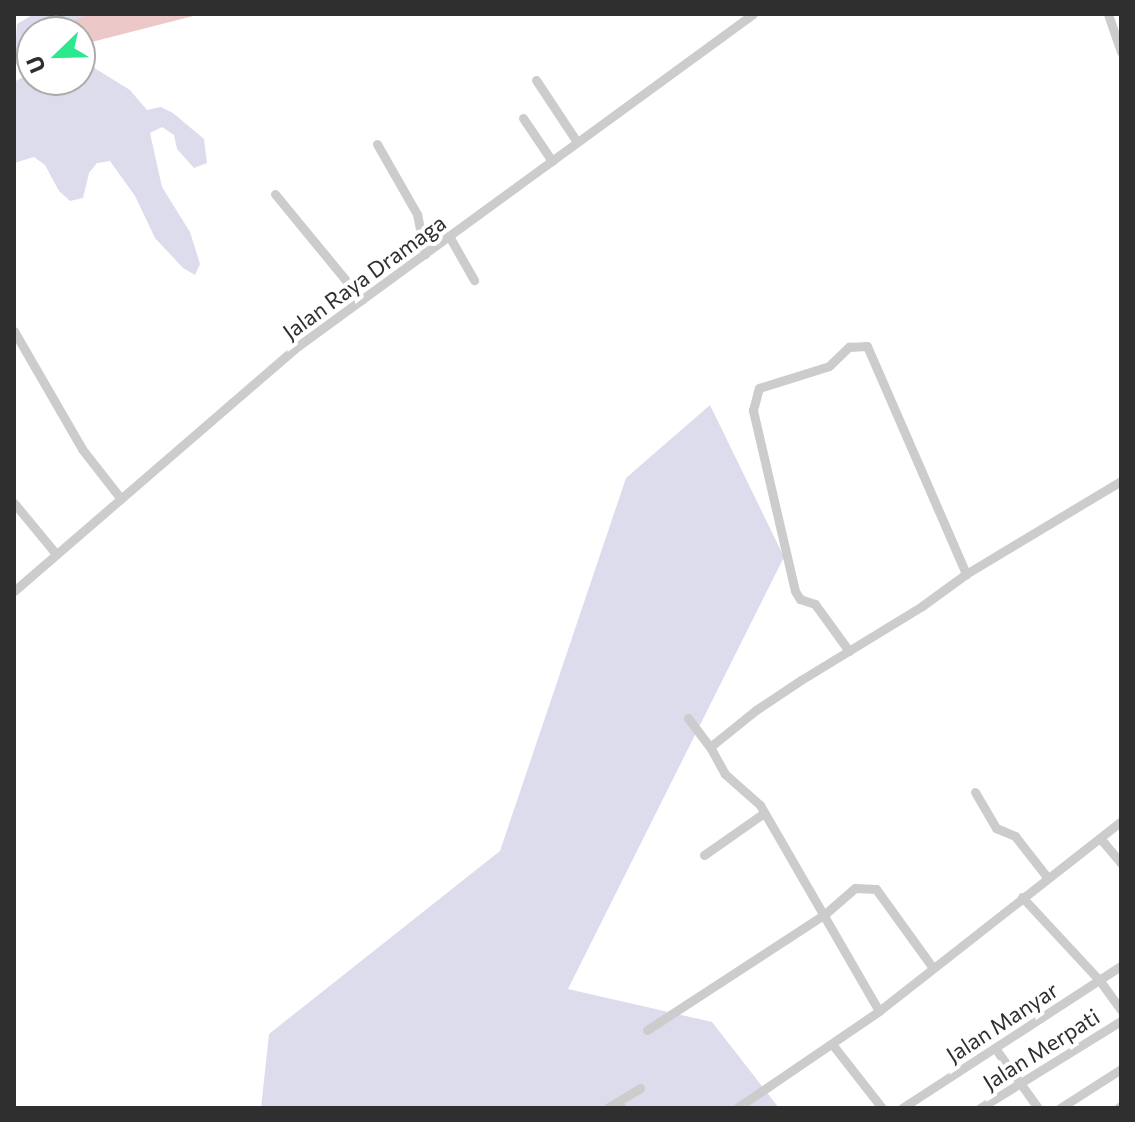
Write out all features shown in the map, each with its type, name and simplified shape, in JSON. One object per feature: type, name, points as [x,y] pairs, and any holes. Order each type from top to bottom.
[{"type":"street","name":"Jalan Raya Dramaga","points":[[14,591],[294,349],[753,14]]},
{"type":"street","points":[[1108,14],[1121,52]]},
{"type":"street","points":[[536,80],[577,142]]},
{"type":"street","points":[[523,118],[552,161]]},
{"type":"street","points":[[377,144],[417,214],[425,254]]},
{"type":"street","points":[[275,194],[362,300]]},
{"type":"street","points":[[449,236],[474,280]]},
{"type":"street","points":[[14,331],[82,449],[121,499]]},
{"type":"street","points":[[849,651],[815,604],[800,599],[795,591],[753,410],[759,388],[829,366],[849,347],[867,346],[966,574]]},
{"type":"street","points":[[710,747],[756,710],[966,574],[1121,481]]},
{"type":"street","points":[[14,503],[56,554]]},
{"type":"street","points":[[688,718],[725,774],[753,797],[764,813],[879,1011]]},
{"type":"street","points":[[975,792],[996,828],[1015,836],[1047,877]]},
{"type":"street","points":[[704,855],[764,813]]},
{"type":"street","points":[[737,1108],[879,1011],[1121,821]]},
{"type":"street","points":[[1100,838],[1121,863]]},
{"type":"street","points":[[647,1030],[825,914],[855,888],[876,889],[933,968]]},
{"type":"street","points":[[1022,897],[1100,981],[1121,1010]]},
{"type":"street","name":"Jalan Manyar","points":[[902,1108],[1121,966]]},
{"type":"street","name":"Jalan Merpati","points":[[980,1108],[1121,1021]]},
{"type":"street","points":[[832,1044],[882,1108]]},
{"type":"street","points":[[995,1048],[1038,1108]]},
{"type":"street","points":[[1060,1108],[1121,1069]]},
{"type":"street","points":[[607,1108],[620,1105],[640,1088]]},
{"type":"shaded area","points":[[34,14],[101,14],[96,16],[31,16]]},
{"type":"shaded area","points":[[201,14],[96,41],[96,16],[84,16]]},
{"type":"shaded area","points":[[96,69],[130,90],[147,110],[161,107],[173,113],[204,139],[207,163],[194,168],[177,149],[174,135],[162,127],[150,133],[162,187],[190,232],[200,264],[195,275],[183,268],[155,238],[135,196],[110,161],[97,163],[89,173],[83,198],[70,201],[59,191],[45,165],[34,157],[14,163],[14,82],[16,96],[96,96]]},
{"type":"shaded area","points":[[710,405],[784,557],[568,989],[712,1022],[779,1108],[261,1108],[269,1034],[500,851],[626,478]]}]
